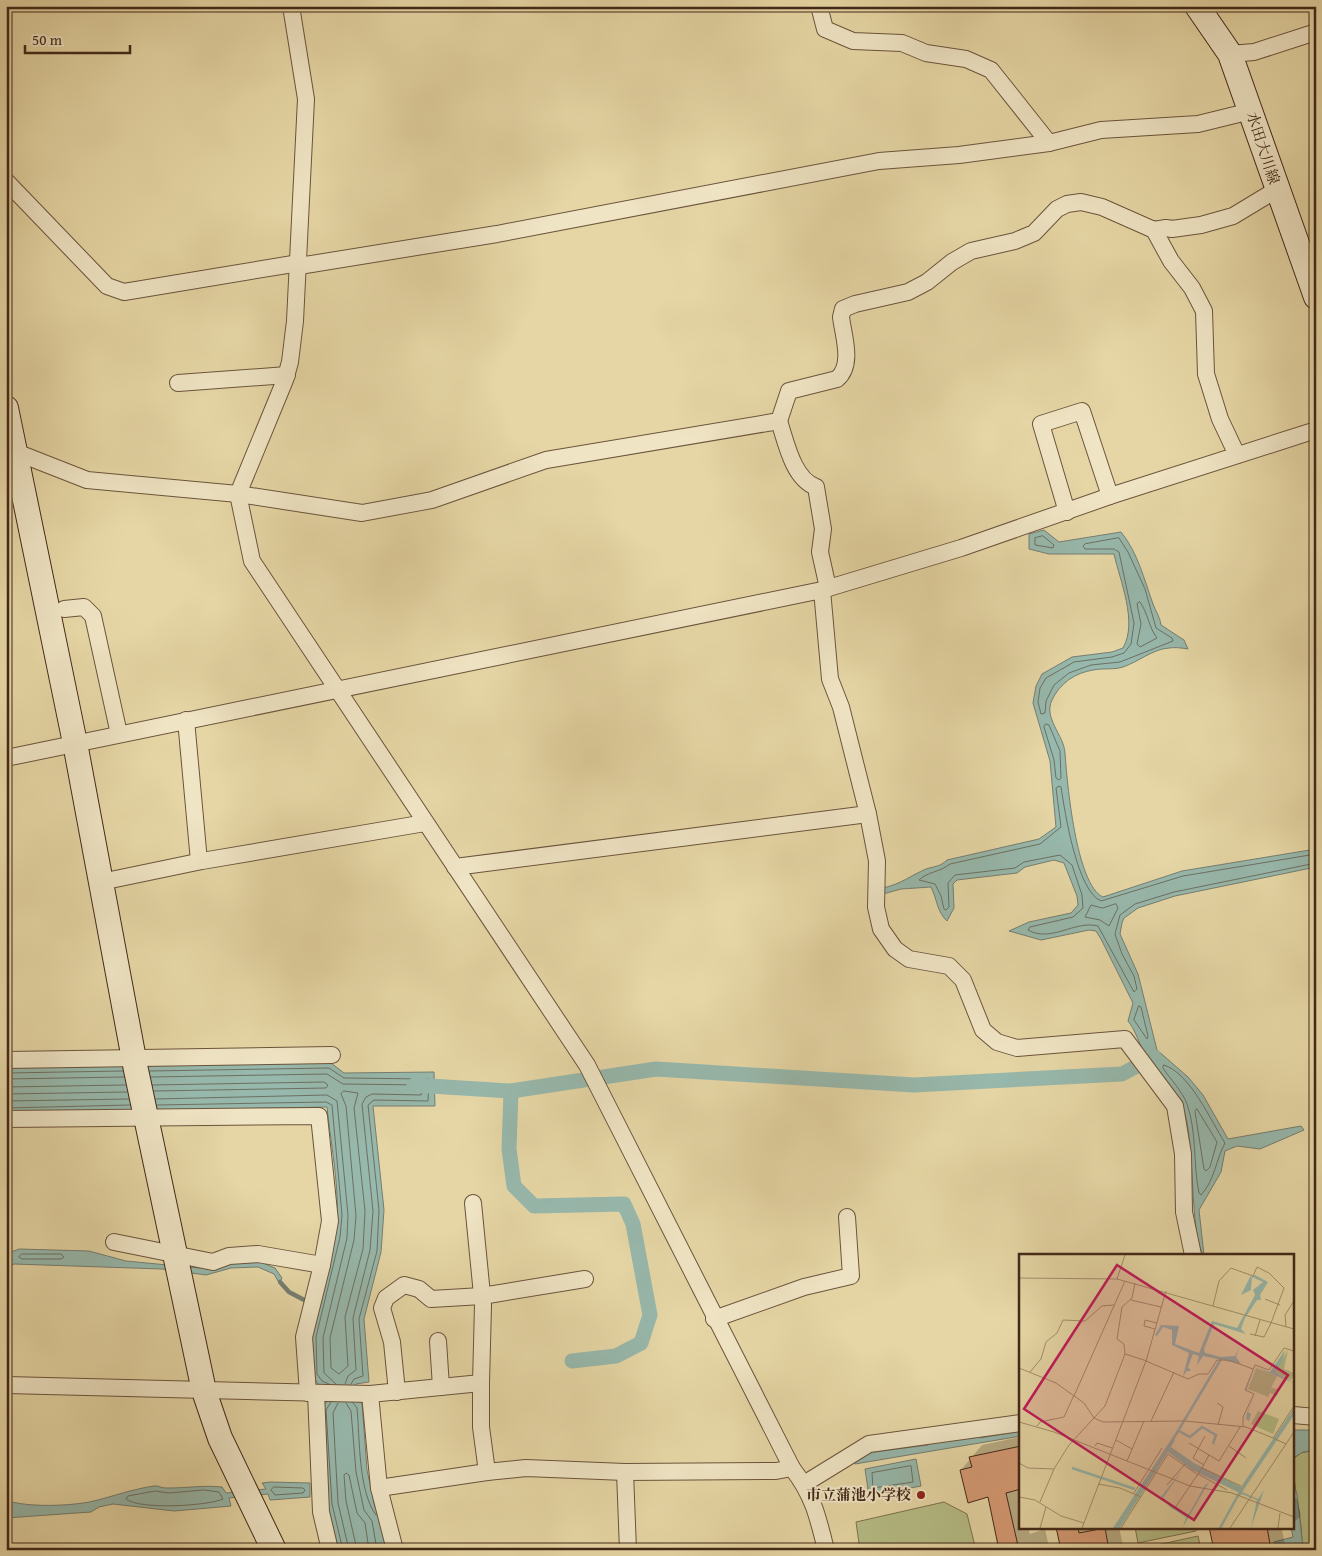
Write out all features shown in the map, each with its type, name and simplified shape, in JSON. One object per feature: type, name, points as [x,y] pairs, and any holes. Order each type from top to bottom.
[{"type":"street","points":[[291,6],[305,90],[299,264],[295,320],[287,375],[238,494],[252,562],[587,1065],[714,1319],[792,1468],[804,1484],[815,1505],[826,1550]]},
{"type":"street","points":[[819,6],[825,29],[853,41],[902,43],[926,53],[966,59],[991,70],[1049,143]]},
{"type":"street","name":"水田大川線","points":[[1197,6],[1230,54],[1251,111],[1276,190],[1316,297]]},
{"type":"street","points":[[1230,54],[1254,52],[1316,32]]},
{"type":"street","points":[[6,181],[107,286],[124,292],[498,234],[879,161],[959,155],[1049,143],[1101,130],[1198,124],[1251,111]]},
{"type":"street","points":[[1193,1254],[1184,1212],[1183,1154],[1175,1106],[1125,1039],[1017,1048],[997,1042],[983,1030],[963,980],[949,966],[909,959],[895,949],[881,930],[876,907],[877,861],[868,814],[841,707],[830,679],[825,589],[820,552],[823,529],[816,488],[806,484],[791,457],[779,420],[789,391],[837,378],[841,375],[846,366],[841,317],[843,309],[855,304],[908,292],[928,282],[952,262],[971,251],[1015,241],[1034,233],[1057,209],[1067,204],[1081,202],[1102,207],[1154,230],[1201,225],[1233,216],[1276,190]]},
{"type":"street","points":[[1154,230],[1171,261],[1192,288],[1204,311],[1206,374],[1220,419],[1237,455]]},
{"type":"street","points":[[178,383],[287,375]]},
{"type":"street","points":[[6,408],[10,450],[75,743],[135,1064],[204,1391],[220,1438],[274,1550]]},
{"type":"street","points":[[1067,512],[1041,424],[1082,410],[1110,496]]},
{"type":"street","points":[[10,450],[87,480],[238,494],[362,512],[432,500],[546,460],[779,420]]},
{"type":"street","points":[[6,758],[825,589],[962,548],[1110,496],[1316,430]]},
{"type":"street","points":[[64,609],[84,607],[93,616],[119,734]]},
{"type":"street","points":[[186,720],[199,861]]},
{"type":"street","points":[[455,867],[868,814]]},
{"type":"street","points":[[101,882],[199,861],[425,823]]},
{"type":"street","points":[[6,1060],[135,1064],[332,1055]]},
{"type":"street","points":[[6,1119],[145,1111],[319,1116],[330,1221],[322,1264],[304,1337],[316,1393],[321,1512],[330,1550]]},
{"type":"street","points":[[473,1202],[482,1296],[482,1427],[487,1472]]},
{"type":"street","points":[[714,1319],[804,1287],[851,1276],[847,1218]]},
{"type":"street","points":[[114,1242],[175,1256],[213,1262],[229,1256],[258,1254],[322,1264]]},
{"type":"street","points":[[397,1392],[392,1342],[382,1308],[386,1298],[404,1285],[419,1289],[431,1299],[482,1296],[585,1279]]},
{"type":"street","points":[[438,1341],[441,1387]]},
{"type":"street","points":[[6,1385],[365,1394],[481,1383]]},
{"type":"street","points":[[365,1394],[380,1488],[395,1550]]},
{"type":"street","points":[[1294,1415],[1316,1417]]},
{"type":"street","points":[[804,1484],[869,1444],[1019,1423]]},
{"type":"street","points":[[380,1488],[526,1468],[625,1472],[776,1471],[792,1468]]},
{"type":"street","points":[[625,1472],[628,1550]]},
{"type":"green space","points":[[1316,1450],[1316,1550],[1302,1550],[1294,1470],[1294,1458],[1301,1453]]},
{"type":"green space","points":[[944,1502],[967,1514],[976,1550],[860,1550],[856,1522]]},
{"type":"green space","points":[[1135,1528],[1196,1528],[1196,1531],[1138,1543]]},
{"type":"green space","points":[[1198,1536],[1201,1550],[1139,1549]]},
{"type":"water","points":[[1044,530],[1059,542],[1121,532],[1136,557],[1161,625],[1184,640],[1188,649],[1163,649],[1123,667],[1093,670],[1074,676],[1059,689],[1052,700],[1050,713],[1064,746],[1071,808],[1080,854],[1086,874],[1094,889],[1103,897],[1182,871],[1316,849],[1316,867],[1175,896],[1138,908],[1124,918],[1122,923],[1120,934],[1138,974],[1157,1050],[1188,1077],[1203,1095],[1228,1139],[1301,1126],[1304,1130],[1260,1149],[1237,1146],[1225,1151],[1221,1172],[1199,1210],[1204,1254],[1199,1245],[1196,1229],[1189,1139],[1182,1105],[1142,1048],[1128,1021],[1133,1003],[1101,939],[1096,931],[1089,930],[1041,940],[1009,931],[1029,922],[1071,913],[1078,905],[1077,896],[1064,863],[1054,860],[1025,867],[1017,873],[957,880],[953,884],[954,908],[947,921],[939,909],[931,887],[901,889],[883,894],[883,888],[926,869],[940,865],[947,860],[1039,839],[1056,827],[1050,761],[1033,703],[1036,686],[1042,674],[1072,657],[1112,652],[1123,648],[1129,626],[1128,614],[1114,554],[1049,554],[1029,549],[1029,534]]},
{"type":"water","points":[[331,1063],[344,1073],[434,1072],[435,1106],[373,1106],[384,1210],[381,1252],[364,1319],[369,1382],[356,1384],[357,1401],[362,1403],[367,1470],[375,1507],[379,1509],[388,1550],[338,1550],[327,1505],[321,1404],[326,1403],[325,1387],[319,1386],[313,1373],[311,1356],[316,1314],[332,1252],[337,1222],[337,1189],[327,1107],[6,1113],[6,1068]]},
{"type":"water","points":[[19,1249],[89,1251],[126,1261],[199,1268],[233,1262],[260,1262],[275,1268],[282,1278],[280,1282],[274,1274],[258,1267],[231,1268],[206,1275],[162,1269],[14,1264],[6,1268],[6,1254]]},
{"type":"water","points":[[1294,1430],[1316,1430],[1316,1450],[1303,1452],[1294,1457]]},
{"type":"water","points":[[1019,1431],[1019,1436],[855,1464],[855,1461],[867,1453],[928,1445],[932,1440],[975,1433],[980,1438]]},
{"type":"water","points":[[916,1459],[921,1486],[869,1496],[865,1469]]},
{"type":"water","points":[[262,1483],[310,1483],[310,1497],[270,1500],[268,1494],[229,1498],[231,1506],[174,1511],[113,1504],[99,1507],[91,1512],[6,1518],[6,1500],[25,1504],[62,1505],[94,1501],[154,1486],[167,1488],[222,1487],[226,1493],[266,1489]]},
{"type":"water","points":[[1294,1487],[1297,1494],[1303,1548],[1276,1550],[1274,1542],[1293,1537],[1291,1528],[1294,1528]]},
{"type":"building","points":[[1019,1446],[1019,1490],[1006,1493],[1019,1550],[999,1550],[988,1497],[968,1503],[960,1470],[972,1467],[969,1457]]},
{"type":"building","points":[[1056,1528],[1078,1528],[1079,1533],[1105,1528],[1109,1550],[1061,1550]]},
{"type":"building","points":[[1209,1528],[1267,1528],[1271,1550],[1214,1550]]},
{"type":"waterway","points":[[414,1085],[511,1091],[656,1069],[914,1085],[1122,1074],[1154,1057]]},
{"type":"waterway","points":[[511,1091],[509,1149],[514,1186],[534,1206],[624,1204],[633,1224],[650,1315],[641,1343],[616,1356],[572,1361]]},
{"type":"waterway","points":[[280,1282],[289,1292],[308,1302]]},
{"type":"place","name":"市立蒲池小学校","points":[[921,1495]]}]
